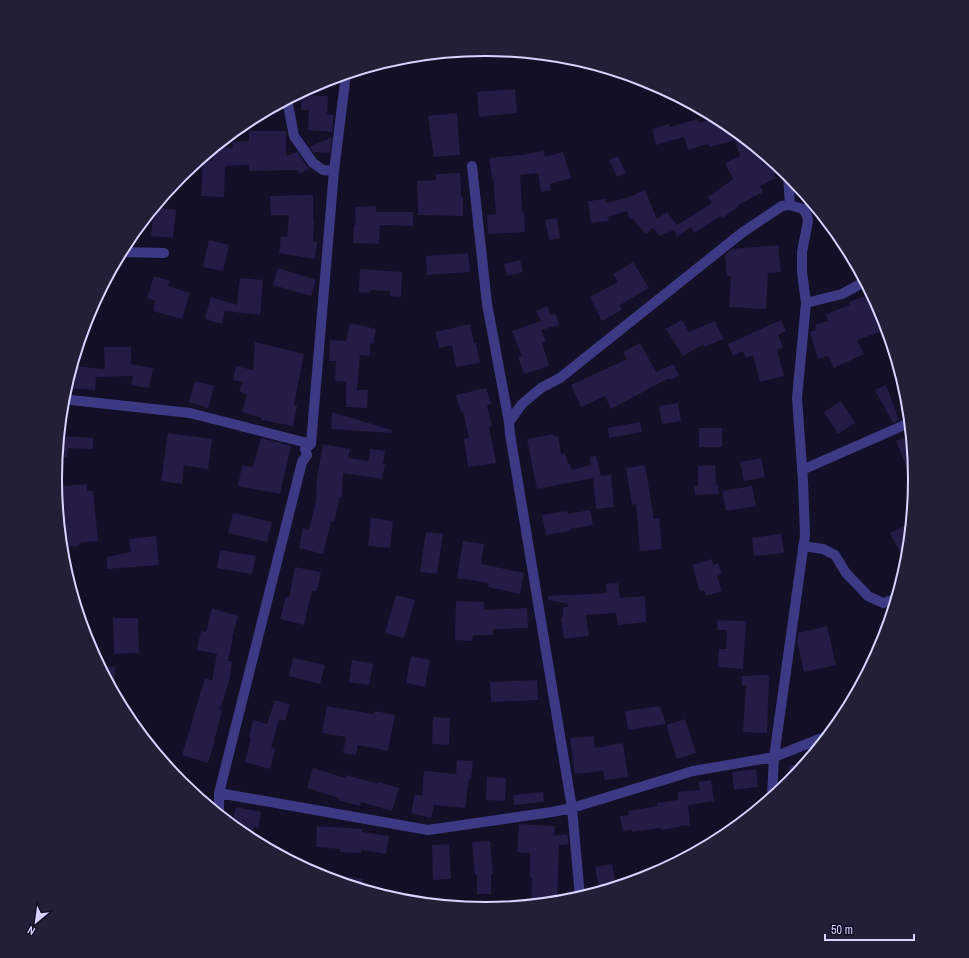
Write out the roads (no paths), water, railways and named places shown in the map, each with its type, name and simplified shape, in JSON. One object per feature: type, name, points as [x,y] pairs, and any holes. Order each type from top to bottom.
[{"type":"street","points":[[219,808],[219,793],[302,462],[307,455],[305,449],[311,444],[334,171],[345,79]]},
{"type":"street","points":[[288,105],[294,136],[313,163],[323,170],[334,171]]},
{"type":"street","points":[[472,166],[487,304],[509,422],[572,808],[579,891]]},
{"type":"street","points":[[789,185],[790,205]]},
{"type":"street","points":[[509,422],[522,404],[541,388],[560,378],[743,232],[782,206],[790,205],[804,209],[808,221],[802,252],[802,272],[806,303],[797,398],[805,536],[774,757],[772,789]]},
{"type":"street","points":[[128,252],[164,253]]},
{"type":"street","points":[[806,303],[842,294],[860,284]]},
{"type":"street","points":[[69,400],[190,413],[311,444]]},
{"type":"street","points":[[802,470],[904,425]]},
{"type":"street","points":[[803,546],[823,549],[835,555],[846,574],[868,596],[884,603],[889,601]]},
{"type":"street","points":[[219,793],[428,830],[572,808],[693,771],[774,757],[818,740]]}]
